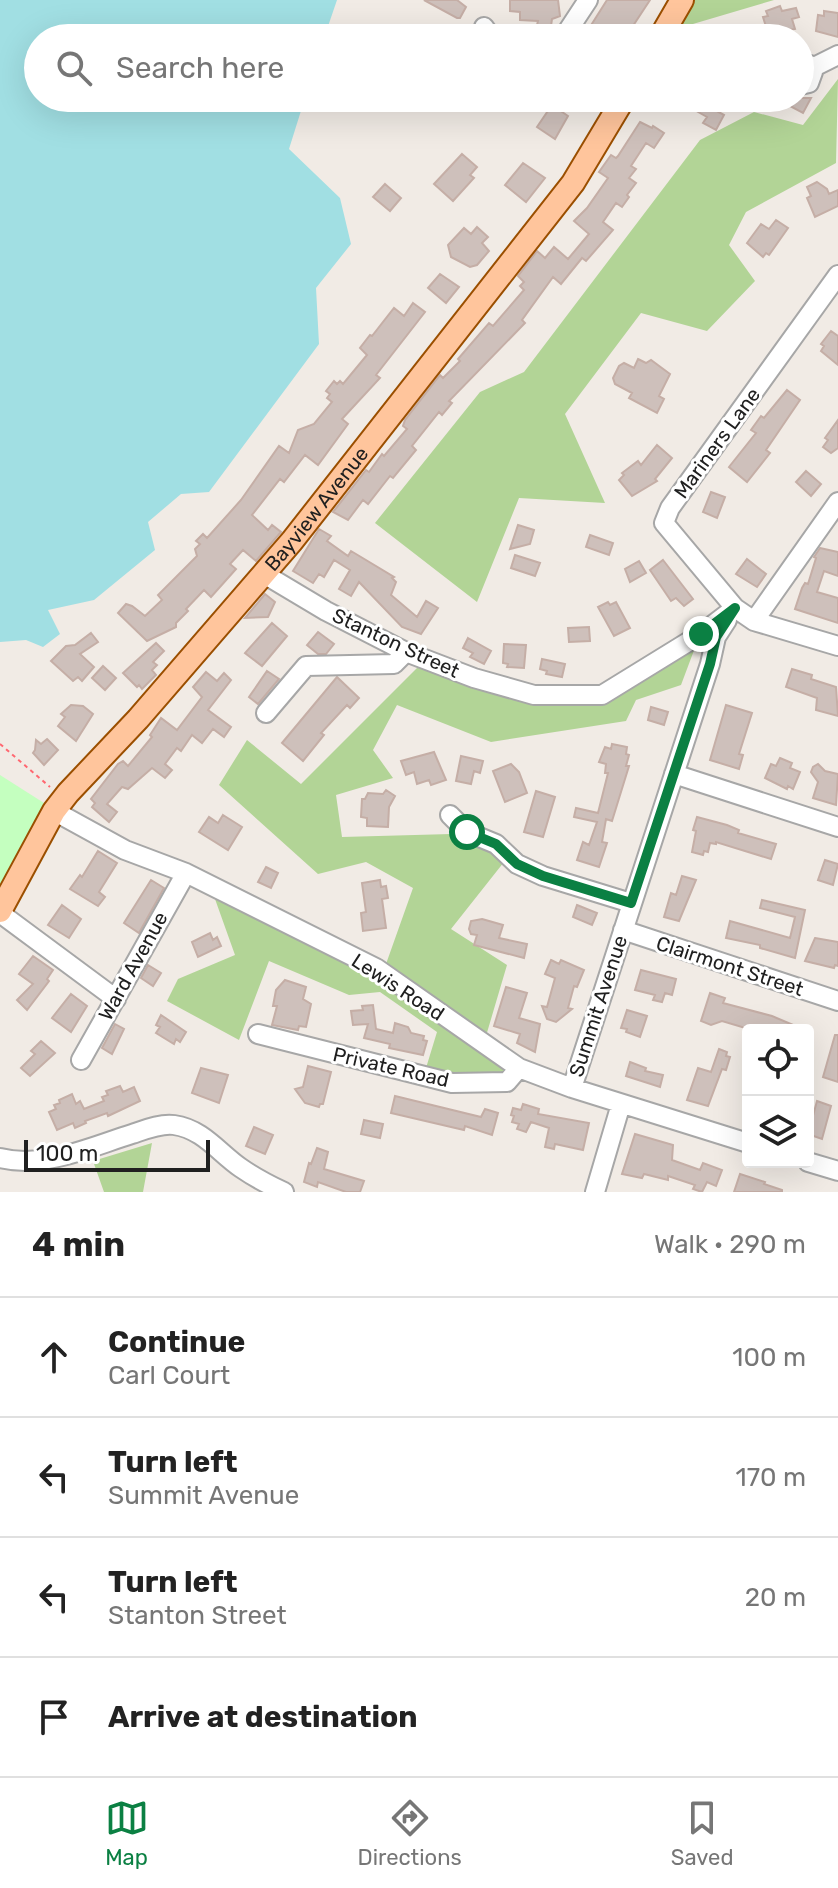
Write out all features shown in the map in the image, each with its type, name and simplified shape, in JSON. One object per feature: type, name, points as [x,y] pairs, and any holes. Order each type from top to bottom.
[{"type":"main road","points":[[668,24],[682,0]]},
{"type":"main road","name":"Bayview Avenue","points":[[0,912],[55,802],[264,574],[573,183],[616,112]]},
{"type":"street","points":[[572,24],[588,0]]},
{"type":"street","points":[[814,62],[838,55]]},
{"type":"street","name":"Mariners Lane","points":[[735,608],[664,523],[670,508],[838,275]]},
{"type":"street","points":[[754,621],[837,505]]},
{"type":"street","name":"Stanton Street","points":[[264,574],[326,611],[406,652],[474,678],[534,695],[602,695],[701,634],[735,608]]},
{"type":"street","points":[[735,608],[754,621],[838,646]]},
{"type":"street","name":"Summit Avenue","points":[[572,1088],[710,664],[716,637],[735,608]]},
{"type":"street","points":[[266,713],[306,666],[394,664],[406,652]]},
{"type":"street","points":[[674,774],[838,827]]},
{"type":"street","name":"Lewis Road","points":[[55,802],[125,850],[186,873],[376,968],[519,1068],[572,1088],[742,1141]]},
{"type":"street","points":[[450,815],[467,832],[496,844],[517,864],[543,876],[631,903]]},
{"type":"street","name":"Ward Avenue","points":[[81,1060],[186,873]]},
{"type":"street","points":[[0,912],[116,999]]},
{"type":"street","name":"Clairmont Street","points":[[623,930],[838,1001]]},
{"type":"street","name":"Private Road","points":[[258,1034],[452,1083],[507,1082],[519,1068]]},
{"type":"street","points":[[595,1192],[621,1104]]},
{"type":"street","points":[[0,1158],[18,1162],[41,1160],[172,1125],[195,1131],[215,1144],[238,1166],[284,1192]]},
{"type":"street","points":[[814,1164],[838,1171]]},
{"type":"path","points":[[0,744],[55,802]]},
{"type":"green space","points":[[695,0],[774,0],[693,24],[679,24]]},
{"type":"green space","points":[[838,79],[836,163],[746,212],[729,245],[755,281],[707,331],[641,313],[565,414],[605,503],[519,498],[477,602],[375,523],[480,392],[524,372],[700,140],[754,112],[803,125]]},
{"type":"green space","points":[[696,645],[681,685],[636,700],[626,721],[491,742],[397,705],[373,750],[393,778],[336,795],[342,837],[451,834],[484,844],[504,862],[451,929],[507,965],[486,1036],[386,964],[413,888],[366,862],[318,874],[219,785],[247,740],[301,784],[420,665],[596,701]]},
{"type":"green space","points":[[0,775],[44,803],[0,890]]},
{"type":"green space","points":[[215,899],[375,974],[506,1067],[504,1078],[459,1079],[426,1068],[437,1032],[380,992],[349,995],[269,961],[239,1040],[167,1001],[178,979],[235,955]]},
{"type":"green space","points":[[152,1143],[143,1192],[104,1192],[93,1161]]},
{"type":"water","points":[[0,0],[337,0],[329,24],[24,24],[24,112],[301,112],[289,149],[340,198],[351,244],[316,288],[319,344],[209,492],[181,494],[148,522],[155,550],[94,600],[48,610],[60,634],[43,647],[26,640],[0,642]]},
{"type":"building","points":[[424,0],[457,0],[466,7],[457,18]]},
{"type":"building","points":[[510,0],[558,0],[560,16],[552,19],[551,24],[537,24],[538,21],[520,20],[520,12],[510,11]]},
{"type":"building","points":[[607,0],[650,0],[634,24],[592,24]]},
{"type":"building","points":[[780,6],[782,11],[796,8],[799,17],[792,19],[794,24],[765,24],[763,17],[768,16],[766,11]]},
{"type":"building","points":[[824,11],[838,13],[838,37],[816,31],[818,15],[824,16]]},
{"type":"building","points":[[547,112],[562,112],[568,116],[555,139],[537,127]]},
{"type":"building","points":[[698,112],[724,115],[716,130],[703,123],[707,117]]},
{"type":"building","points":[[640,122],[664,133],[654,148],[646,143],[631,166],[636,169],[629,178],[636,183],[627,195],[629,197],[622,207],[616,203],[603,222],[613,230],[586,261],[582,258],[561,284],[553,277],[522,320],[525,323],[449,401],[452,403],[442,415],[439,412],[412,446],[416,450],[368,504],[363,500],[348,520],[333,512],[366,470],[369,472],[407,429],[403,426],[405,420],[440,375],[443,378],[460,361],[458,359],[489,323],[493,326],[524,290],[520,286],[524,282],[518,276],[537,251],[545,258],[554,247],[568,259],[589,234],[574,221],[608,178],[599,172],[611,155],[618,156]]},
{"type":"building","points":[[462,154],[477,167],[470,175],[474,178],[453,201],[434,184]]},
{"type":"building","points":[[523,163],[545,178],[526,202],[505,185]]},
{"type":"building","points":[[817,182],[829,194],[838,190],[838,206],[815,217],[807,198],[811,196],[807,187]]},
{"type":"building","points":[[385,184],[401,198],[390,211],[373,197]]},
{"type":"building","points":[[776,220],[788,228],[769,255],[766,253],[763,257],[747,243],[761,224],[769,229]]},
{"type":"building","points":[[477,227],[488,237],[482,243],[489,251],[477,265],[470,267],[451,257],[448,245],[464,228],[471,234]]},
{"type":"building","points":[[440,274],[459,287],[446,303],[428,288]]},
{"type":"building","points":[[413,303],[425,312],[376,375],[380,378],[342,419],[348,424],[318,465],[305,455],[284,482],[280,479],[252,515],[268,530],[272,525],[281,532],[256,561],[243,550],[230,564],[236,569],[211,597],[204,590],[186,609],[188,611],[176,627],[147,641],[118,613],[126,604],[145,616],[162,600],[158,595],[197,556],[195,549],[200,544],[196,541],[203,534],[207,538],[241,500],[279,446],[289,453],[298,430],[314,424],[332,402],[327,398],[330,394],[326,391],[334,381],[343,384],[367,355],[360,348],[370,335],[394,308],[404,316]]},
{"type":"building","points":[[831,331],[838,336],[838,365],[821,351],[824,346],[821,344]]},
{"type":"building","points":[[638,359],[646,363],[651,360],[670,374],[659,396],[664,399],[657,413],[629,398],[632,393],[615,384],[613,378],[619,366],[624,363],[634,368]]},
{"type":"building","points":[[787,390],[800,400],[766,450],[770,453],[747,482],[729,467],[756,433],[751,430],[761,416],[764,418]]},
{"type":"building","points":[[838,420],[838,448],[831,453],[823,447],[828,440],[825,438]]},
{"type":"building","points":[[657,445],[672,458],[655,479],[657,481],[632,496],[619,480],[624,475],[622,473],[638,461],[641,465]]},
{"type":"building","points":[[806,471],[821,484],[811,496],[796,482]]},
{"type":"building","points":[[711,492],[725,497],[717,518],[703,512]]},
{"type":"building","points":[[518,525],[534,530],[530,544],[510,549]]},
{"type":"building","points":[[319,529],[331,536],[327,541],[348,556],[351,551],[394,577],[396,582],[391,595],[417,617],[426,601],[438,608],[421,634],[402,627],[359,582],[351,596],[339,589],[350,570],[334,560],[324,577],[319,574],[313,583],[293,571]]},
{"type":"building","points":[[590,535],[613,543],[609,555],[586,547]]},
{"type":"building","points":[[820,548],[838,552],[838,576],[824,571],[817,592],[838,598],[838,623],[795,609],[802,588],[805,583],[808,584],[814,557]]},
{"type":"building","points":[[515,555],[540,563],[535,576],[511,568]]},
{"type":"building","points":[[747,559],[766,574],[757,587],[736,574]]},
{"type":"building","points":[[663,560],[693,599],[684,606],[676,598],[671,601],[650,570]]},
{"type":"building","points":[[639,561],[646,573],[630,582],[625,569]]},
{"type":"building","points":[[265,594],[275,602],[268,617],[245,618]]},
{"type":"building","points":[[608,602],[610,605],[616,602],[630,628],[614,636],[598,607]]},
{"type":"building","points":[[272,623],[287,636],[262,666],[245,653]]},
{"type":"building","points":[[589,627],[590,641],[569,642],[568,628]]},
{"type":"building","points":[[318,632],[334,644],[326,654],[318,654],[307,645]]},
{"type":"building","points":[[91,633],[98,642],[80,654],[94,667],[82,681],[78,677],[73,681],[51,661],[66,646],[75,645]]},
{"type":"building","points":[[468,638],[491,651],[484,664],[470,657],[473,653],[463,648]]},
{"type":"building","points":[[156,643],[164,651],[153,662],[157,665],[152,670],[156,675],[142,689],[123,673]]},
{"type":"building","points":[[504,644],[526,645],[524,668],[507,667],[508,664],[503,663]]},
{"type":"building","points":[[542,659],[565,664],[562,677],[546,674],[547,671],[540,669]]},
{"type":"building","points":[[103,666],[116,678],[105,690],[92,678]]},
{"type":"building","points":[[792,669],[836,687],[838,716],[816,710],[817,698],[786,687]]},
{"type":"building","points":[[267,671],[279,679],[258,704],[249,697]]},
{"type":"building","points":[[206,672],[217,681],[224,673],[231,680],[208,710],[231,727],[224,737],[213,729],[202,743],[192,735],[181,751],[177,748],[165,764],[172,770],[165,778],[152,768],[128,789],[122,787],[107,804],[117,812],[109,822],[92,807],[95,803],[91,799],[118,764],[123,761],[128,766],[152,737],[150,735],[161,718],[177,730],[202,697],[193,687]]},
{"type":"building","points":[[337,677],[359,698],[350,708],[347,705],[321,733],[324,735],[303,761],[282,743]]},
{"type":"building","points":[[71,705],[83,706],[93,714],[76,741],[58,726],[65,717],[61,714]]},
{"type":"building","points":[[726,705],[752,713],[739,754],[743,755],[739,769],[710,760]]},
{"type":"building","points":[[651,707],[668,712],[664,725],[648,720]]},
{"type":"building","points":[[47,739],[58,750],[44,765],[33,753],[36,740],[41,744]]},
{"type":"building","points":[[612,744],[627,747],[626,754],[629,755],[626,766],[629,766],[612,821],[606,819],[602,842],[607,843],[599,867],[577,860],[583,842],[589,845],[597,822],[574,817],[576,808],[598,813],[608,773],[605,773],[606,764],[599,762],[605,747],[611,749]]},
{"type":"building","points":[[434,752],[446,780],[431,785],[429,780],[417,784],[414,772],[406,775],[401,761]]},
{"type":"building","points":[[461,756],[483,761],[480,773],[474,771],[471,784],[456,781]]},
{"type":"building","points":[[780,758],[792,763],[790,768],[800,772],[793,789],[765,778],[771,764],[776,766]]},
{"type":"building","points":[[511,764],[519,772],[527,793],[505,802],[493,771]]},
{"type":"building","points":[[818,764],[825,771],[838,774],[836,805],[813,798],[818,782],[811,772]]},
{"type":"building","points":[[386,790],[395,796],[389,807],[388,827],[367,826],[367,818],[361,817],[362,799],[368,793],[383,794]]},
{"type":"building","points":[[536,791],[555,797],[543,837],[524,832]]},
{"type":"building","points":[[223,815],[242,827],[228,850],[199,832],[209,817],[218,823]]},
{"type":"building","points":[[697,817],[776,844],[771,859],[716,842],[710,843],[708,852],[704,851],[703,855],[692,852]]},
{"type":"building","points":[[98,851],[117,863],[99,892],[105,897],[98,906],[70,889],[80,875],[82,877]]},
{"type":"building","points":[[825,860],[838,864],[833,885],[818,880]]},
{"type":"building","points":[[266,867],[278,873],[271,888],[258,882]]},
{"type":"building","points":[[682,876],[696,880],[679,921],[664,917],[671,893],[676,895]]},
{"type":"building","points":[[151,880],[164,888],[139,933],[124,923]]},
{"type":"building","points":[[380,880],[381,887],[386,886],[388,898],[382,899],[386,928],[363,931],[361,913],[366,912],[362,883]]},
{"type":"building","points":[[762,900],[805,910],[795,958],[760,948],[760,945],[726,938],[730,921],[790,938],[795,917],[760,908]]},
{"type":"building","points":[[62,905],[81,919],[69,938],[48,925]]},
{"type":"building","points":[[577,905],[597,913],[592,925],[573,917]]},
{"type":"building","points":[[482,919],[503,925],[499,938],[527,944],[524,958],[474,945],[477,935],[471,934],[471,921]]},
{"type":"building","points":[[210,933],[213,940],[217,937],[221,946],[198,957],[192,942]]},
{"type":"building","points":[[815,938],[838,942],[838,966],[834,968],[805,961]]},
{"type":"building","points":[[33,956],[53,970],[47,979],[49,981],[27,1010],[17,1000],[33,984],[19,974]]},
{"type":"building","points":[[551,960],[559,964],[561,960],[584,970],[577,987],[574,986],[568,1008],[572,1009],[556,1022],[547,1019],[542,1006],[547,1007],[555,978],[545,974]]},
{"type":"building","points":[[148,965],[161,973],[153,986],[141,978]]},
{"type":"building","points":[[641,970],[676,979],[672,995],[665,993],[662,1002],[653,1000],[655,995],[635,990]]},
{"type":"building","points":[[285,980],[306,987],[303,999],[311,1004],[306,1027],[299,1026],[298,1030],[272,1025],[277,1006],[273,1006],[276,990]]},
{"type":"building","points":[[506,987],[527,993],[519,1018],[540,1024],[535,1052],[517,1043],[520,1034],[494,1026]]},
{"type":"building","points":[[710,993],[725,998],[723,1003],[791,1024],[742,1024],[742,1027],[722,1021],[711,1025],[701,1021]]},
{"type":"building","points":[[71,994],[87,1006],[71,1032],[52,1018]]},
{"type":"building","points":[[373,1005],[376,1029],[393,1033],[395,1023],[408,1027],[411,1033],[424,1036],[423,1040],[427,1041],[423,1055],[389,1048],[390,1044],[364,1038],[368,1024],[353,1025],[351,1011]]},
{"type":"building","points":[[627,1010],[647,1016],[640,1037],[621,1028]]},
{"type":"building","points":[[161,1015],[186,1032],[180,1042],[176,1039],[174,1044],[156,1033]]},
{"type":"building","points":[[115,1024],[124,1029],[112,1054],[102,1048]]},
{"type":"building","points":[[835,1035],[838,1035],[838,1082],[823,1077]]},
{"type":"building","points":[[41,1041],[55,1053],[30,1076],[21,1068],[35,1054],[31,1051]]},
{"type":"building","points":[[719,1049],[730,1057],[708,1106],[687,1100],[698,1068],[711,1072]]},
{"type":"building","points":[[630,1062],[646,1068],[645,1071],[663,1075],[660,1087],[626,1076]]},
{"type":"building","points":[[308,1066],[331,1072],[323,1104],[319,1107],[305,1103],[295,1089],[303,1087]]},
{"type":"building","points":[[201,1068],[228,1075],[219,1103],[192,1093]]},
{"type":"building","points":[[120,1086],[123,1092],[134,1087],[140,1101],[108,1116],[107,1113],[85,1121],[75,1128],[73,1123],[57,1130],[49,1112],[56,1109],[54,1105],[60,1103],[59,1100],[72,1094],[76,1104],[80,1101],[84,1109],[104,1101],[102,1097],[108,1095],[106,1091]]},
{"type":"building","points":[[395,1096],[481,1117],[485,1109],[498,1113],[492,1135],[465,1126],[464,1130],[391,1113]]},
{"type":"building","points":[[817,1101],[831,1106],[822,1139],[814,1136]]},
{"type":"building","points":[[523,1104],[539,1109],[538,1114],[589,1123],[583,1150],[555,1144],[554,1149],[545,1147],[549,1128],[531,1122],[526,1132],[517,1129],[519,1124],[512,1122],[514,1116],[511,1115],[513,1108],[521,1110]]},
{"type":"building","points":[[364,1120],[383,1124],[380,1138],[361,1134]]},
{"type":"building","points":[[254,1127],[273,1135],[265,1154],[246,1146]]},
{"type":"building","points":[[635,1134],[673,1145],[672,1160],[700,1170],[703,1163],[722,1170],[716,1186],[707,1182],[702,1192],[693,1189],[695,1185],[668,1176],[668,1180],[644,1174],[642,1178],[622,1174]]},
{"type":"building","points":[[317,1148],[328,1152],[324,1169],[364,1181],[360,1192],[346,1192],[318,1182],[317,1187],[304,1182]]},
{"type":"building","points":[[740,1174],[765,1182],[782,1192],[734,1192]]},
{"type":"route","points":[[467,832],[496,844],[517,864],[543,876],[631,903],[710,664],[716,637],[735,608],[701,634]]}]
